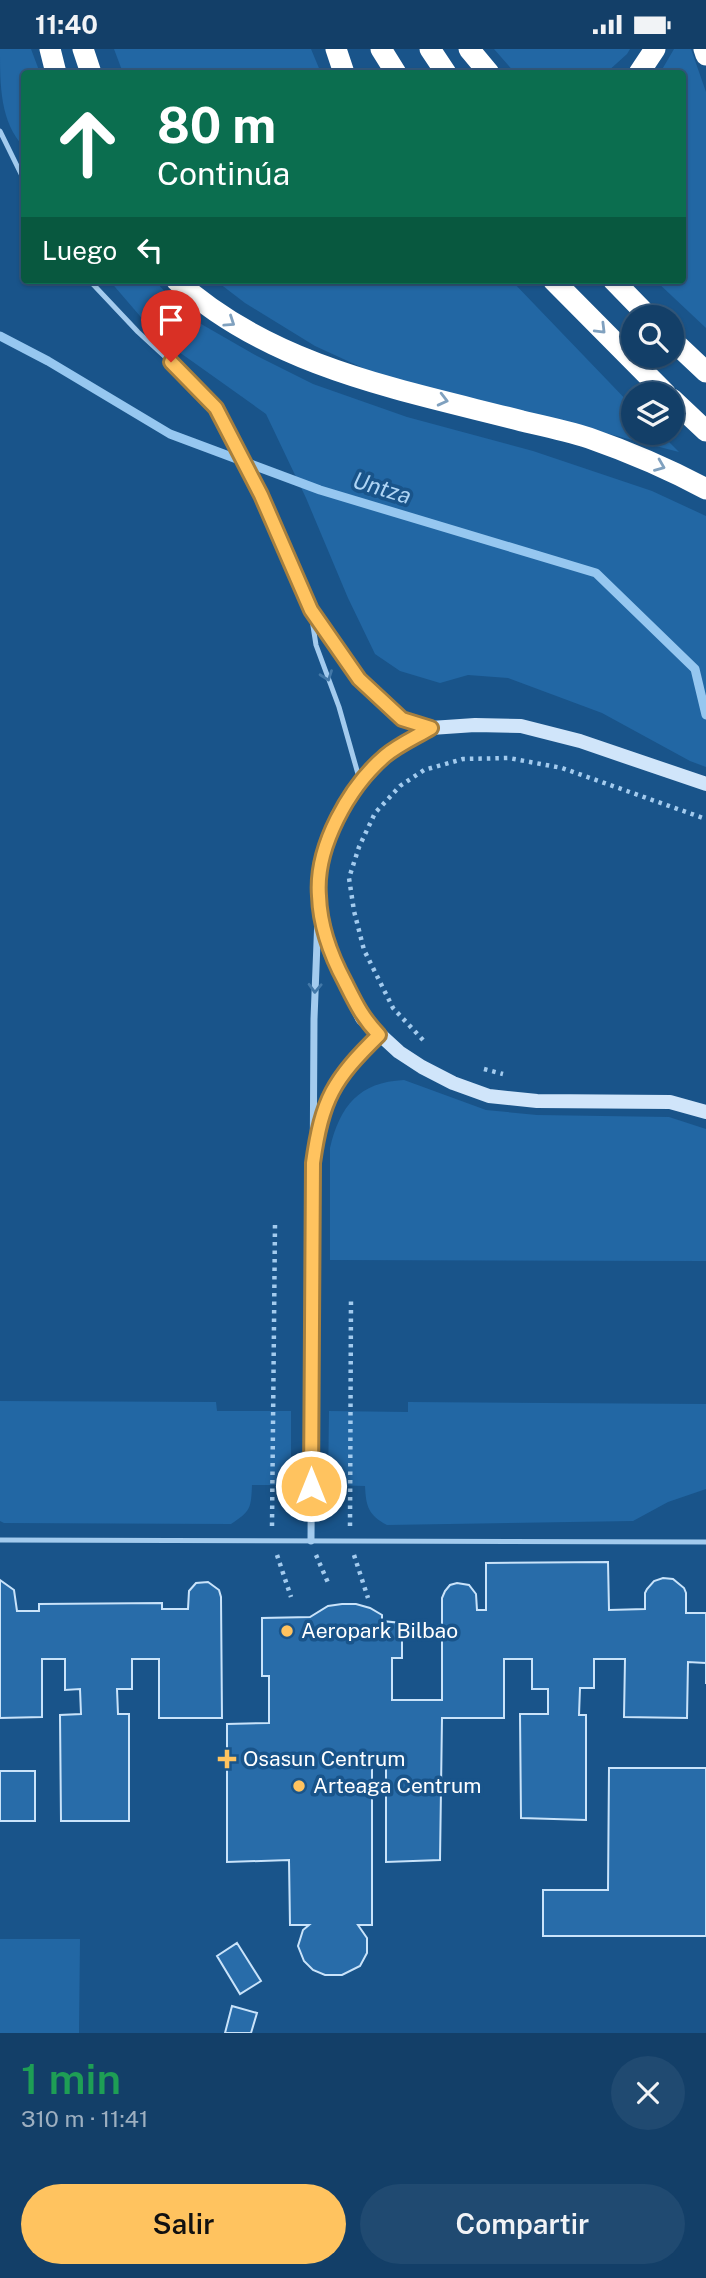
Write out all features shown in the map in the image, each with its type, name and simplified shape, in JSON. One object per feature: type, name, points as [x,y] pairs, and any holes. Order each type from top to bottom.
[{"type":"highway","points":[[50,49],[56,70]]},
{"type":"highway","points":[[83,49],[89,70]]},
{"type":"highway","points":[[336,49],[343,70]]},
{"type":"highway","points":[[381,49],[394,70]]},
{"type":"highway","points":[[430,49],[444,70]]},
{"type":"highway","points":[[469,49],[486,70]]},
{"type":"highway","points":[[641,70],[655,49]]},
{"type":"highway","points":[[704,49],[706,55]]},
{"type":"highway","points":[[181,284],[236,326],[290,353],[369,382],[588,438],[677,473],[706,489]]},
{"type":"highway","points":[[557,284],[654,382]]},
{"type":"highway","points":[[617,284],[637,305]]},
{"type":"highway","points":[[684,351],[706,372]]},
{"type":"highway","points":[[684,410],[706,431]]},
{"type":"street","points":[[311,1541],[314,1019],[318,895],[323,856],[337,816],[360,782],[387,755],[431,728],[520,726],[580,741],[706,784]]},
{"type":"street","points":[[318,895],[330,953],[362,1018],[398,1052],[422,1067],[453,1083],[489,1096],[537,1101],[670,1102],[706,1112]]},
{"type":"street","points":[[313,1163],[324,1108],[336,1083],[379,1035]]},
{"type":"lane","points":[[0,131],[21,174]]},
{"type":"lane","points":[[93,284],[216,408],[261,495],[311,610],[359,679],[402,719],[431,728]]},
{"type":"lane","points":[[311,610],[316,645],[339,707],[360,782]]},
{"type":"lane","points":[[0,1540],[706,1542]]},
{"type":"path","points":[[432,1046],[393,1008],[364,950],[349,878],[359,847],[375,813],[400,786],[424,770],[463,759],[509,758],[562,768],[706,819]]},
{"type":"path","points":[[478,1067],[508,1075]]},
{"type":"path","points":[[275,1224],[272,1541],[290,1597]]},
{"type":"path","points":[[351,1297],[349,1542],[368,1598]]},
{"type":"path","points":[[311,1541],[329,1585]]},
{"type":"shaded area","points":[[0,49],[31,49],[39,70],[21,70],[21,143],[10,126],[1,89]]},
{"type":"shaded area","points":[[114,49],[311,49],[320,70],[122,70]]},
{"type":"shaded area","points":[[494,49],[630,49],[609,70],[512,70]]},
{"type":"shaded area","points":[[674,49],[691,49],[706,92],[706,328],[659,284],[686,284],[686,70],[662,70]]},
{"type":"shaded area","points":[[112,284],[158,284],[189,317],[313,384],[407,417],[533,451],[652,491],[706,516],[706,767],[602,713],[508,678],[468,675],[440,683],[400,671],[375,654],[266,414],[158,337]]},
{"type":"shaded area","points":[[220,284],[515,284],[621,395],[621,437],[376,374],[315,346],[245,303]]},
{"type":"shaded area","points":[[652,445],[672,445],[679,452]]},
{"type":"shaded area","points":[[404,1080],[486,1110],[537,1115],[669,1117],[706,1129],[706,1261],[330,1260],[330,1148],[339,1120],[363,1091],[388,1082]]},
{"type":"shaded area","points":[[0,1401],[216,1402],[217,1411],[291,1411],[291,1485],[252,1485],[249,1508],[231,1524],[4,1523],[0,1521]]},
{"type":"shaded area","points":[[408,1402],[706,1404],[706,1489],[668,1502],[633,1521],[387,1525],[369,1509],[365,1486],[328,1485],[329,1411],[408,1412]]},
{"type":"shaded area","points":[[0,1939],[80,1939],[79,2033],[0,2033]]},
{"type":"building","name":"Arteaga Centrum","points":[[608,1562],[609,1610],[645,1609],[647,1589],[654,1581],[663,1578],[673,1579],[684,1588],[686,1613],[706,1613],[706,1663],[688,1662],[687,1718],[624,1717],[625,1659],[594,1659],[594,1688],[580,1688],[579,1715],[586,1715],[586,1820],[521,1818],[520,1714],[548,1714],[548,1689],[532,1689],[532,1659],[504,1659],[504,1718],[442,1718],[440,1860],[386,1862],[386,1753],[372,1753],[372,1925],[358,1925],[367,1938],[367,1953],[360,1966],[342,1975],[325,1975],[313,1970],[304,1961],[298,1946],[303,1930],[309,1925],[290,1925],[289,1860],[227,1862],[227,1724],[269,1723],[269,1676],[262,1676],[262,1618],[310,1617],[328,1606],[342,1604],[370,1608],[382,1615],[382,1621],[402,1623],[402,1658],[392,1658],[392,1700],[442,1700],[442,1598],[450,1585],[469,1585],[476,1594],[477,1610],[486,1610],[486,1563]]},
{"type":"building","points":[[0,1580],[14,1590],[17,1611],[39,1611],[39,1604],[162,1603],[162,1609],[188,1609],[189,1591],[196,1583],[208,1582],[219,1590],[222,1718],[159,1718],[159,1659],[132,1659],[132,1689],[117,1689],[118,1714],[129,1714],[129,1821],[61,1821],[60,1715],[81,1714],[80,1689],[65,1690],[65,1659],[42,1659],[42,1717],[0,1718]]},
{"type":"building","points":[[609,1768],[706,1768],[706,1936],[543,1936],[543,1890],[608,1890]]},
{"type":"building","points":[[0,1771],[35,1771],[35,1821],[0,1821]]},
{"type":"building","points":[[237,1943],[261,1981],[240,1994],[217,1956]]},
{"type":"building","points":[[232,2006],[257,2013],[251,2033],[225,2033]]},
{"type":"waterway","name":"Untza","points":[[0,336],[48,361],[170,434],[320,490],[596,573],[695,669],[706,715]]},
{"type":"place","name":"Aeropark Bilbao","points":[[287,1631]]},
{"type":"place","name":"Osasun Centrum","points":[[227,1759]]},
{"type":"place","name":"Arteaga Centrum","points":[[299,1786]]},
{"type":"route","points":[[171,362],[216,408],[261,495],[311,610],[359,679],[402,719],[431,728],[387,755],[360,782],[337,816],[323,856],[318,895],[330,953],[362,1018],[379,1035],[336,1083],[324,1108],[313,1163],[311,1486]]}]
